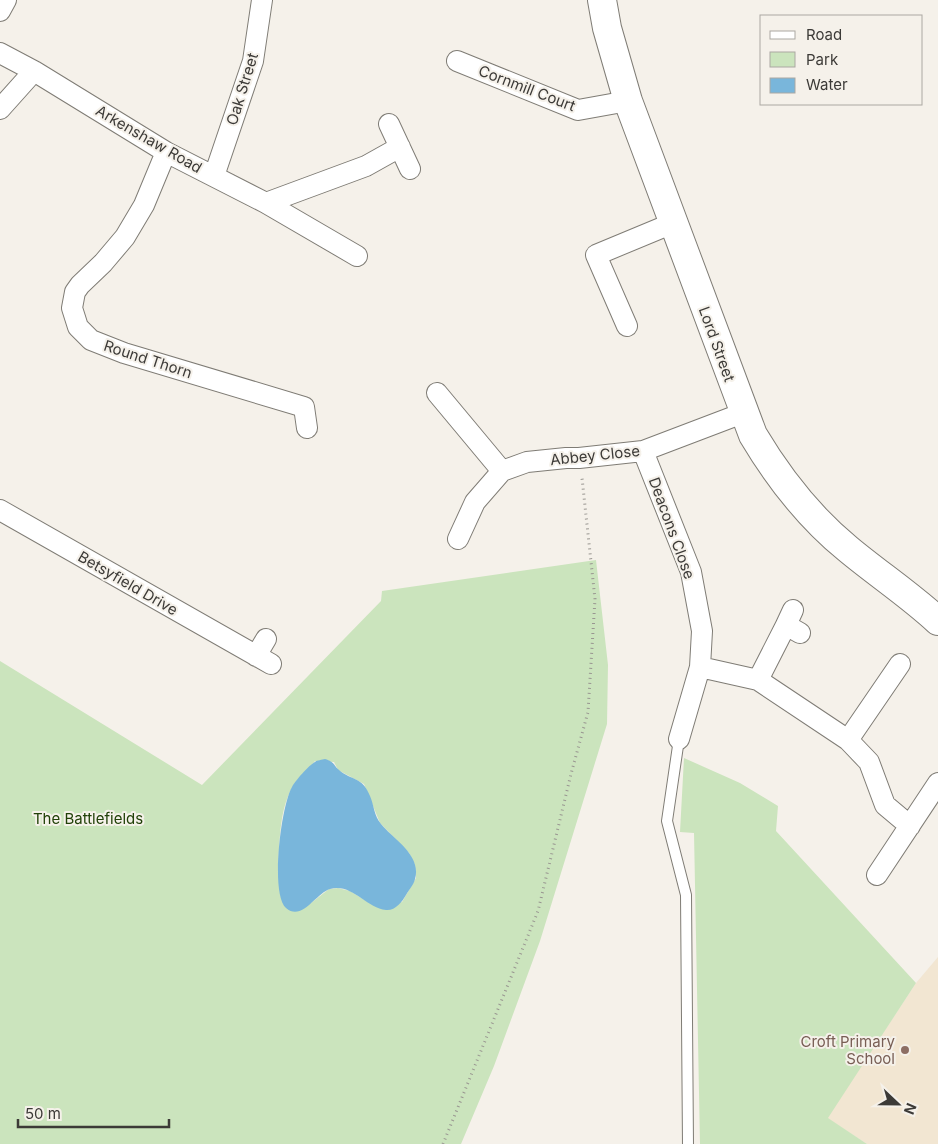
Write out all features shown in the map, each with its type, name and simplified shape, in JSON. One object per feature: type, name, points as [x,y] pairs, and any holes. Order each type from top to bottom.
[{"type":"street","points":[[0,11],[6,0]]},
{"type":"street","name":"Oak Street","points":[[214,176],[252,61],[262,0]]},
{"type":"street","name":"Lord Street","points":[[602,0],[607,28],[628,101],[743,413],[753,435],[784,482],[806,508],[846,548],[938,621]]},
{"type":"street","name":"Arkenshaw Road","points":[[0,53],[34,71],[166,152],[266,203],[357,256]]},
{"type":"street","name":"Cornmill Court","points":[[456,61],[578,110],[628,101]]},
{"type":"street","points":[[0,109],[34,71]]},
{"type":"street","points":[[389,124],[410,169]]},
{"type":"street","points":[[266,203],[366,166],[400,147]]},
{"type":"street","name":"Round Thorn","points":[[166,152],[144,205],[125,237],[103,263],[80,284],[75,292],[72,308],[78,327],[84,334],[102,345],[245,398],[304,407],[307,428]]},
{"type":"street","points":[[626,326],[596,255],[673,223]]},
{"type":"street","points":[[437,393],[502,471]]},
{"type":"street","name":"Abbey Close","points":[[458,539],[474,502],[502,471],[527,462],[643,451],[743,413]]},
{"type":"street","name":"Deacons Close","points":[[643,451],[691,572],[702,631],[700,667],[679,739]]},
{"type":"street","name":"Betsyfield Drive","points":[[0,510],[264,660],[266,639]]},
{"type":"street","points":[[758,680],[793,623]]},
{"type":"street","points":[[848,740],[900,664]]},
{"type":"street","points":[[700,667],[758,680],[848,740],[869,762],[885,804],[910,826]]},
{"type":"street","points":[[877,875],[938,783]]},
{"type":"lane","points":[[679,739],[667,821],[686,895],[688,1144]]},
{"type":"path","points":[[443,1144],[538,910],[588,712],[595,599],[579,458]]},
{"type":"shaded area","name":"Croft Primary School","points":[[938,957],[938,1144],[867,1144],[827,1118],[916,983]]},
{"type":"green space","name":"The Battlefields","points":[[596,560],[608,665],[607,724],[540,941],[494,1066],[461,1144],[0,1144],[0,661],[202,785],[381,601],[382,591]],"holes":[[[315,761],[334,762],[338,770],[364,784],[380,823],[409,853],[415,865],[416,878],[402,902],[373,905],[350,891],[338,888],[329,889],[311,903],[278,868],[282,817],[292,788]]]},
{"type":"green space","points":[[684,758],[740,783],[778,806],[776,831],[916,983],[828,1118],[867,1144],[700,1144],[694,833],[680,832]]},
{"type":"water","points":[[325,759],[364,785],[379,821],[405,848],[414,862],[416,870],[414,883],[398,906],[392,909],[379,908],[352,892],[338,888],[325,892],[298,912],[286,908],[281,900],[278,869],[279,849],[288,797],[299,777],[316,761]]},
{"type":"place","name":"Croft Primary School","points":[[905,1050]]}]
